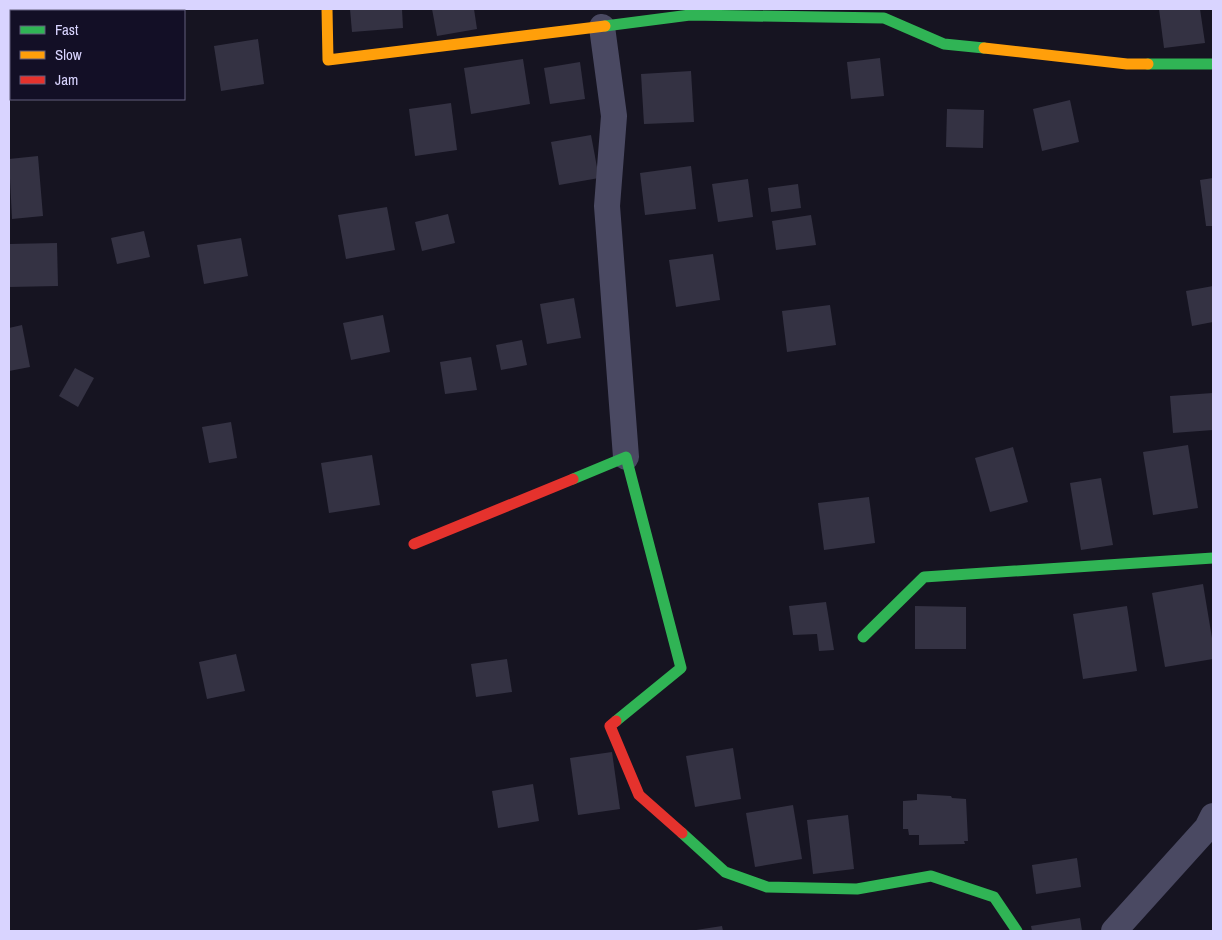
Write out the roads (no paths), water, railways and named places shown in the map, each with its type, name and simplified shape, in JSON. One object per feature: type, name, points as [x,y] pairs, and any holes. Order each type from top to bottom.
[{"type":"street","points":[[327,9],[328,60],[690,15],[884,18],[944,44],[1127,64],[1213,64]]},
{"type":"street","points":[[602,27],[614,116],[606,206],[626,457],[681,668],[610,726],[639,795],[725,872],[767,887],[857,889],[930,876],[994,897],[1016,931]]},
{"type":"street","points":[[414,544],[626,457]]},
{"type":"street","points":[[862,637],[924,577],[1213,558]]},
{"type":"street","points":[[1114,931],[1201,848],[1213,816]]}]
